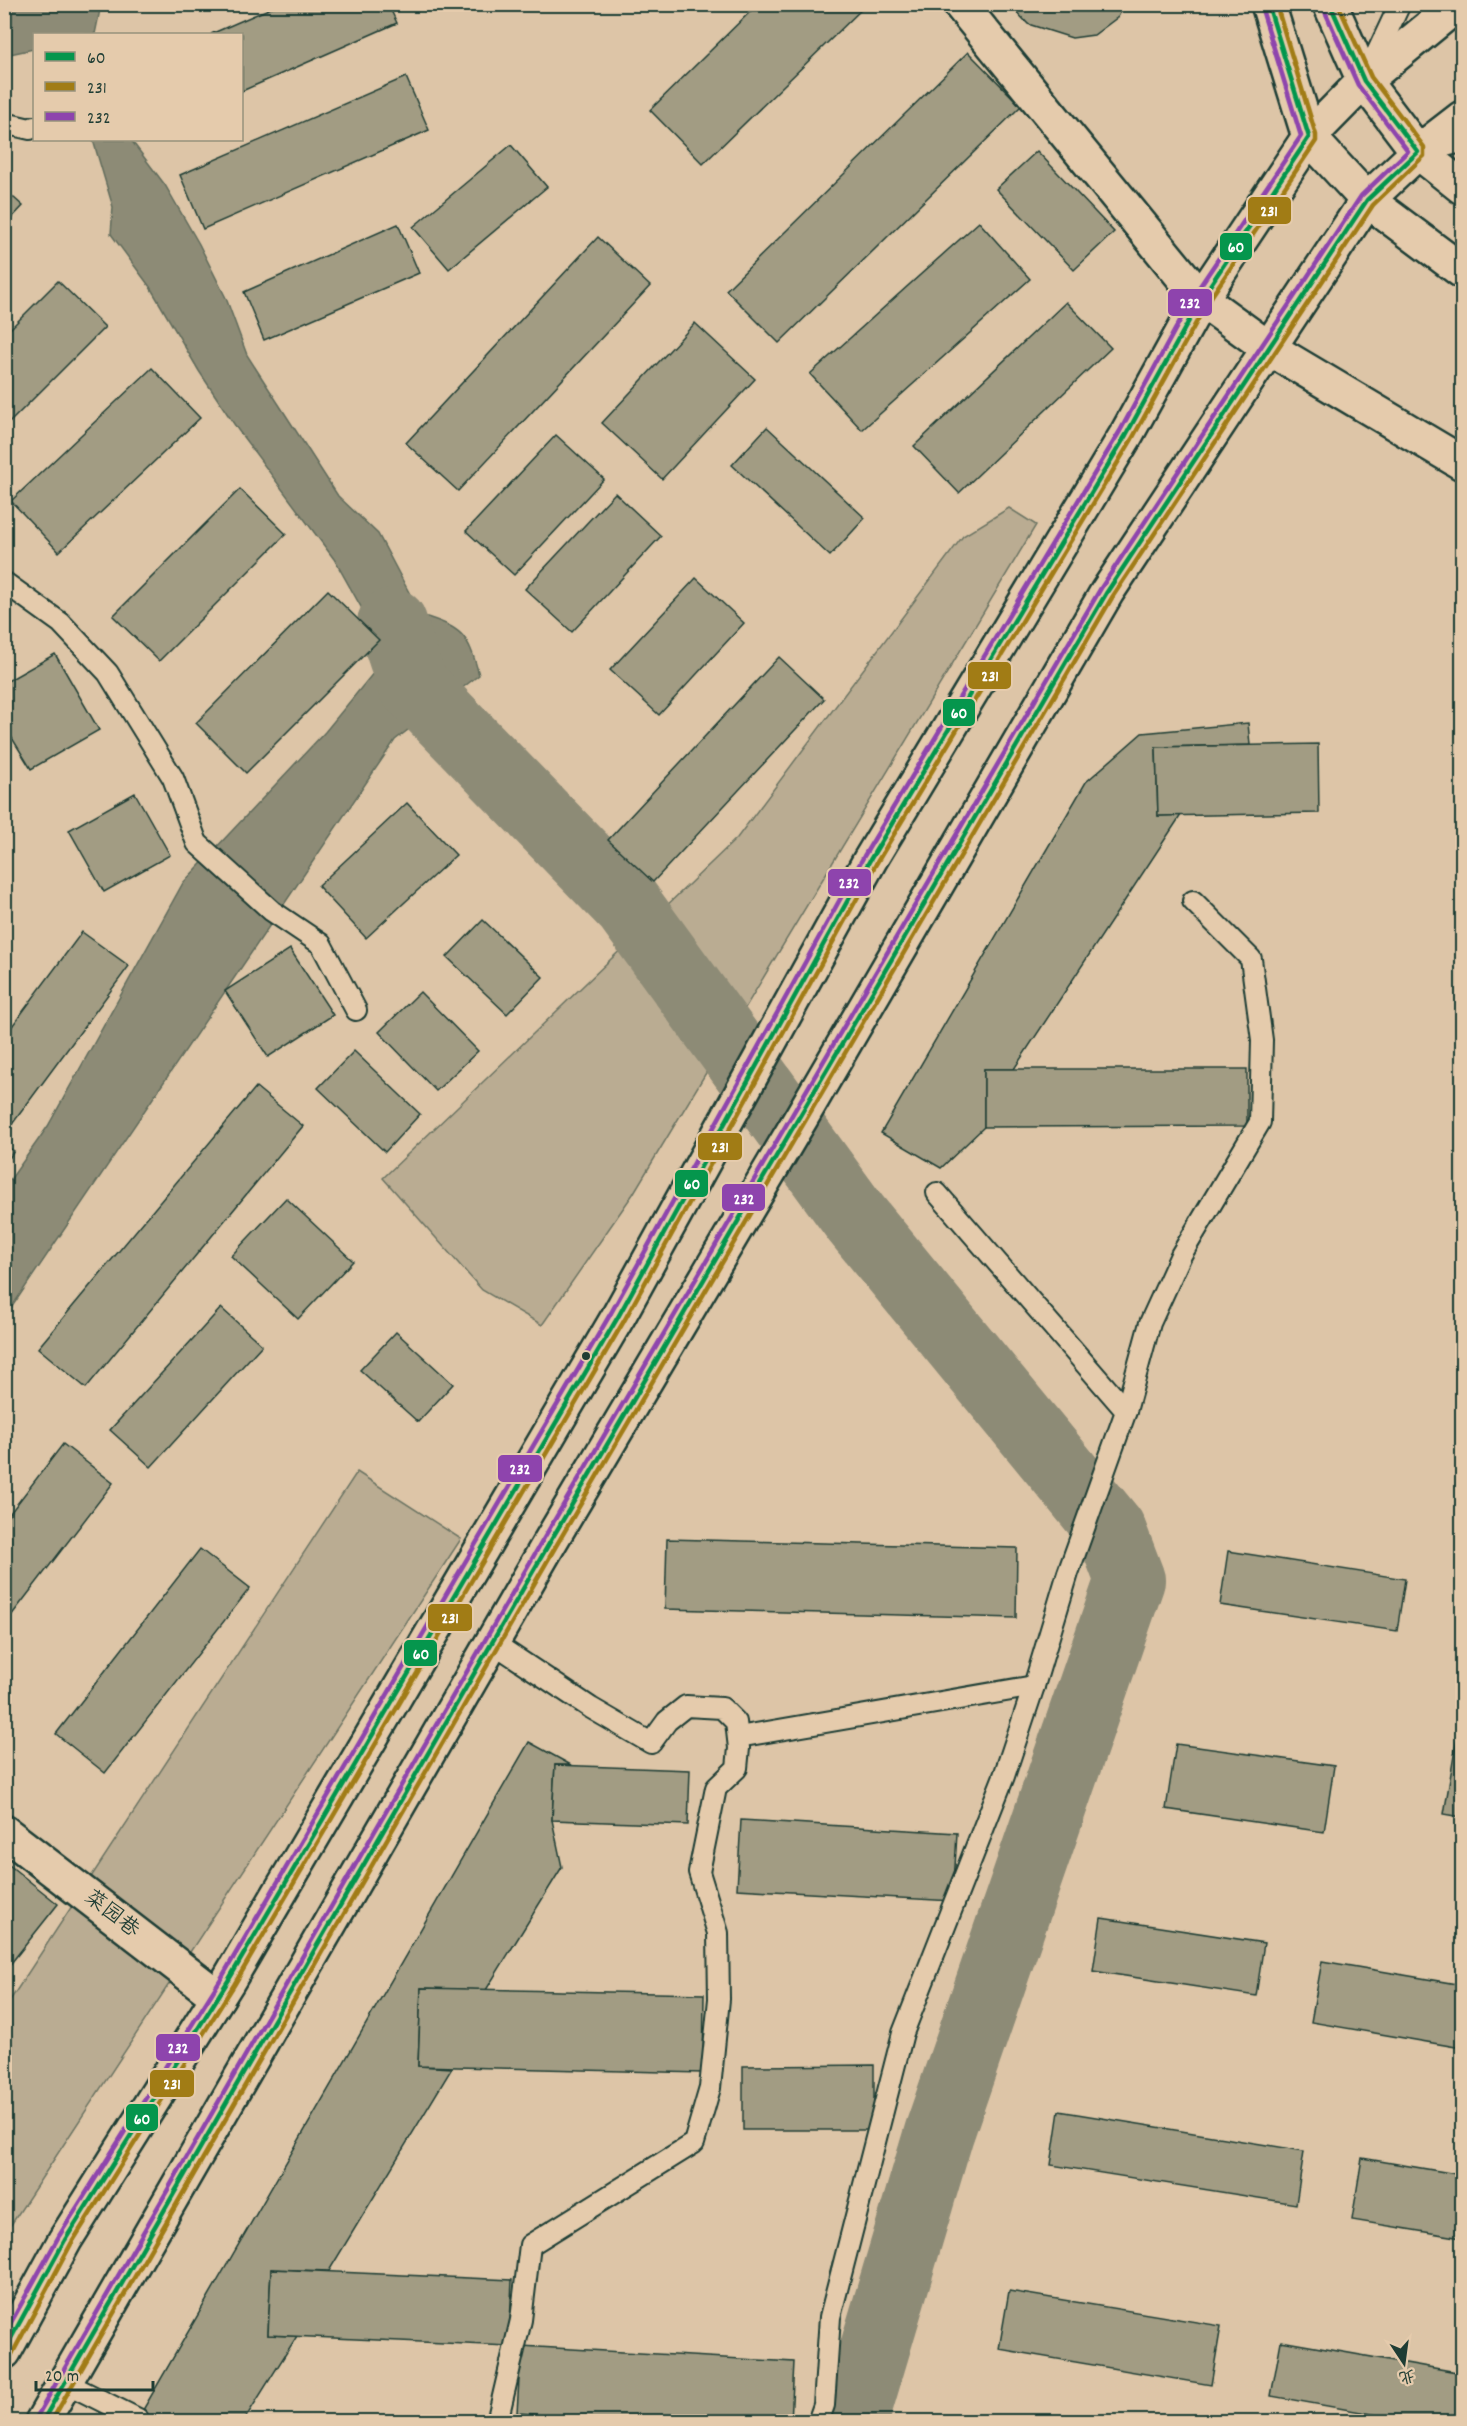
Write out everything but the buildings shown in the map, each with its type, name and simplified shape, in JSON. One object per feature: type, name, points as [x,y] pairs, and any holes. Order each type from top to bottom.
[{"type":"street","points":[[960,4],[1201,299],[1267,347],[1462,463]]},
{"type":"street","points":[[1268,4],[1309,137],[1367,200],[1462,271]]},
{"type":"street","points":[[1330,4],[1364,81],[1418,152],[1462,187]]},
{"type":"street","points":[[4,2352],[65,2240],[218,1997],[608,1335],[870,860],[1126,435],[1201,299],[1309,137],[1364,81],[1458,4]]},
{"type":"street","points":[[42,2421],[492,1642],[762,1185],[1107,592],[1267,347],[1367,200],[1418,152],[1462,118]]},
{"type":"street","name":"菜园巷","points":[[4,1832],[218,1997]]},
{"type":"lane","points":[[1364,81],[1400,4]]},
{"type":"lane","points":[[4,123],[30,129],[33,128]]},
{"type":"lane","points":[[1418,152],[1462,142]]},
{"type":"lane","points":[[4,582],[61,623],[108,673],[173,778],[197,843],[272,911],[321,944],[356,1010]]},
{"type":"lane","points":[[818,2421],[824,2405],[830,2317],[903,2033],[1000,1787],[1034,1686],[1068,1573],[1126,1411],[1150,1323],[1181,1255],[1260,1122],[1262,1040],[1251,959],[1193,901]]},
{"type":"lane","points":[[937,1193],[1126,1411]]},
{"type":"lane","points":[[492,1642],[591,1708],[651,1743],[667,1721],[686,1706],[722,1708],[736,1722],[738,1737],[737,1768],[716,1788],[699,1872],[718,1933],[719,2000],[710,2088],[694,2143],[530,2245],[521,2320],[497,2421]]},
{"type":"lane","points":[[738,1737],[1034,1686]]},
{"type":"lane","points":[[64,2382],[138,2419]]},
{"type":"shaded area","points":[[5,4],[101,5],[95,33],[33,33],[33,49],[5,55]]},
{"type":"shaded area","points":[[93,141],[132,141],[165,185],[199,244],[226,298],[247,355],[338,496],[378,534],[421,615],[446,624],[461,634],[471,650],[479,675],[395,740],[5,1317],[5,1187],[48,1126],[183,883],[325,732],[388,655],[334,559],[238,430],[199,371],[150,287],[111,234],[113,207]]},
{"type":"shaded area","points":[[1009,508],[1036,525],[633,1194],[542,1325],[482,1290],[383,1178],[737,838],[963,536]]},
{"type":"shaded area","points":[[357,1472],[461,1539],[5,2234],[5,2008]]},
{"type":"waterway","points":[[392,623],[412,684],[628,906],[856,1219],[1111,1530],[1130,1580],[939,2133],[853,2422]]},
{"type":"transit line","name":"60","points":[[4,2351],[65,2240],[228,1981],[618,1317],[870,860],[1126,435],[1201,299],[1309,137],[1268,4]]},
{"type":"transit line","name":"231","points":[[11,2356],[71,2244],[234,1985],[624,1321],[876,864],[1132,439],[1207,303],[1316,141],[1276,4]]},
{"type":"transit line","name":"60","points":[[42,2422],[550,1542],[1107,592],[1367,200],[1418,152],[1364,81],[1330,4]]},
{"type":"transit line","name":"231","points":[[51,2422],[556,1546],[1113,596],[1373,205],[1424,156],[1424,147],[1371,77],[1338,4]]},
{"type":"transit line","name":"232","points":[[4,2335],[59,2236],[222,1977],[611,1313],[864,856],[1120,431],[1194,295],[1301,136],[1261,6]]},
{"type":"transit line","name":"232","points":[[36,2418],[544,1538],[1101,588],[1361,196],[1408,151],[1358,85],[1323,7]]}]
